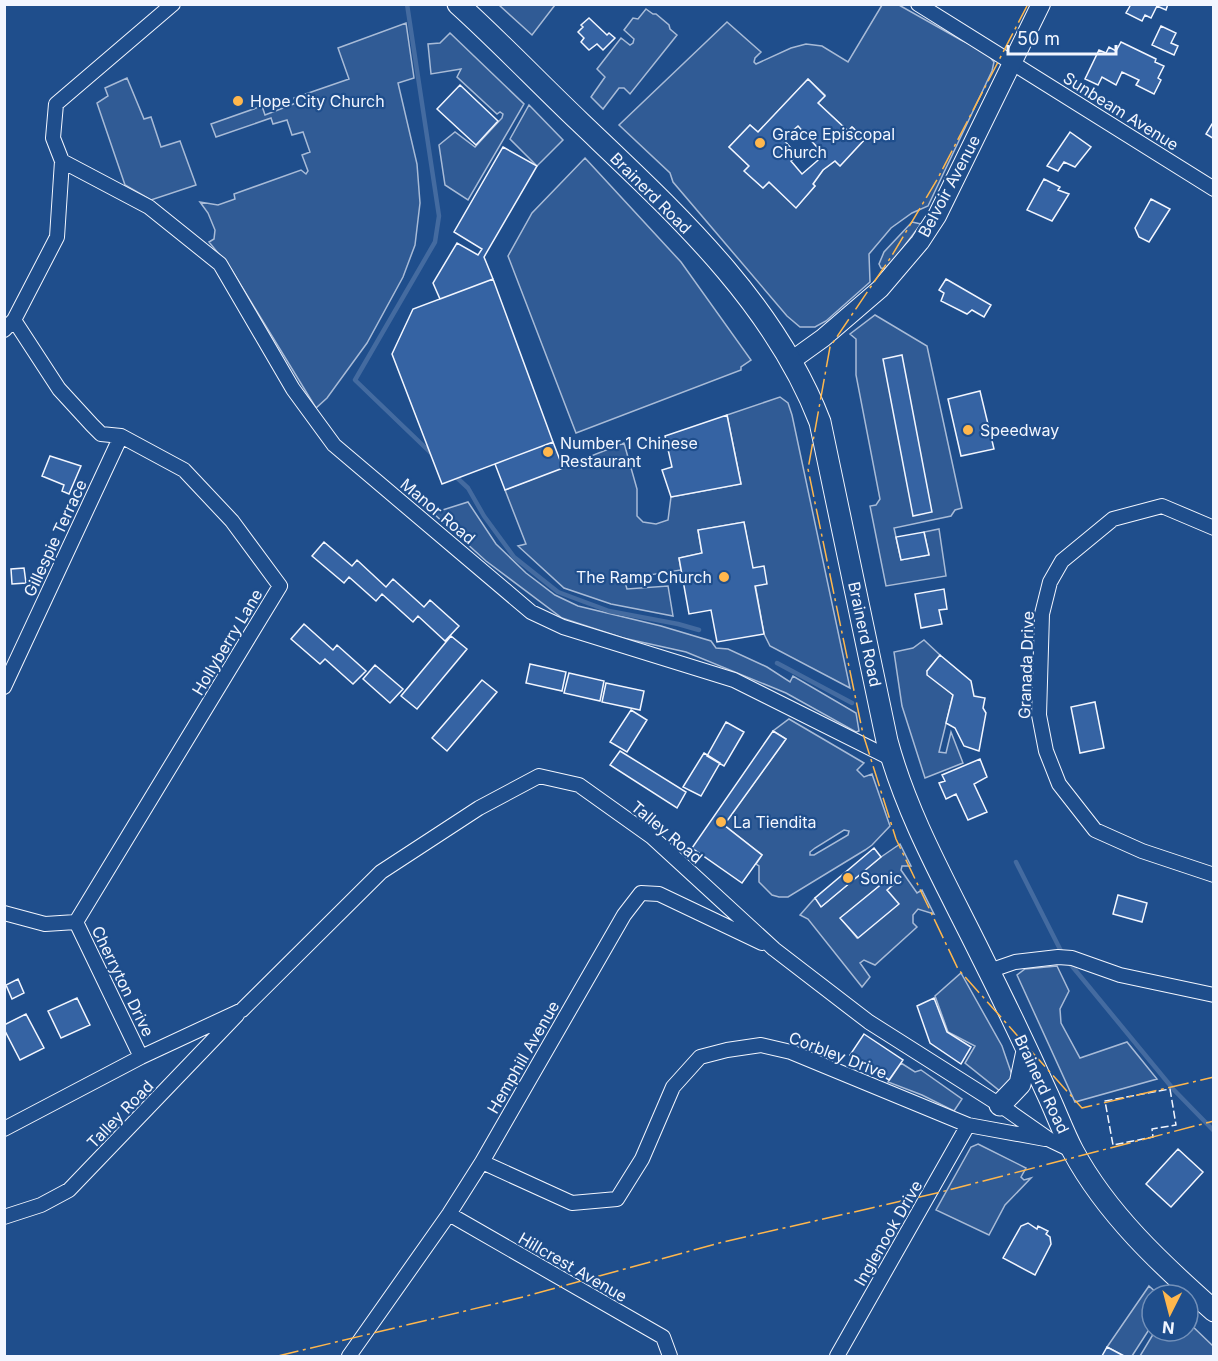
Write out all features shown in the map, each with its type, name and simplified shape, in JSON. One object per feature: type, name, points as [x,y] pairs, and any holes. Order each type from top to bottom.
[{"type":"main road","name":"Brainerd Road","points":[[465,7],[681,222],[755,305],[780,341],[812,401],[826,444],[892,759],[915,822],[989,971],[1073,1151],[1104,1197],[1131,1230],[1154,1256],[1210,1306]]},
{"type":"main road","points":[[1000,1105],[1020,1084],[1027,1051]]},
{"type":"street","points":[[10,325],[57,237],[62,161],[53,138],[56,104],[172,4]]},
{"type":"street","name":"Sunbeam Avenue","points":[[918,4],[1214,189]]},
{"type":"street","name":"Belvoir Avenue","points":[[791,361],[823,338],[880,290],[920,242],[937,216],[1041,4]]},
{"type":"street","name":"Manor Road","points":[[62,161],[149,207],[220,264],[293,389],[334,445],[531,612],[563,627],[734,680],[892,759]]},
{"type":"street","name":"Hollyberry Lane","points":[[10,325],[59,389],[101,434],[121,436],[184,470],[232,521],[280,586],[76,922]]},
{"type":"street","name":"Gillespie Terrace","points":[[4,687],[121,436]]},
{"type":"street","name":"Granada Drive","points":[[1214,528],[1162,506],[1113,519],[1062,561],[1050,582],[1042,614],[1039,715],[1046,751],[1059,784],[1095,830],[1142,851],[1214,874]]},
{"type":"street","name":"Talley Road","points":[[4,1217],[41,1205],[69,1190],[242,1010],[381,872],[479,808],[539,776],[579,785],[652,837],[774,949],[869,1022],[1000,1105],[1050,1140],[1073,1151]]},
{"type":"street","name":"Hemphill Avenue","points":[[349,1356],[449,1214],[482,1162],[619,922],[641,893],[659,894],[774,949]]},
{"type":"street","name":"Cherryton Drive","points":[[4,913],[45,924],[76,922],[141,1057]]},
{"type":"street","points":[[989,971],[1015,962],[1058,957],[1072,958],[1120,975],[1214,995]]},
{"type":"street","name":"Talley Road","points":[[4,1129],[141,1057],[242,1010]]},
{"type":"street","name":"Corbley Drive","points":[[482,1162],[572,1203],[616,1199],[642,1159],[673,1087],[700,1057],[761,1045],[791,1052],[968,1125],[1050,1140]]},
{"type":"street","name":"Inglenook Drive","points":[[837,1356],[968,1125]]},
{"type":"street","name":"Hillcrest Avenue","points":[[449,1214],[663,1337],[670,1356]]},
{"type":"shaded area","points":[[499,5],[555,5],[532,35]]},
{"type":"shaded area","points":[[882,5],[899,5],[985,51],[994,62],[992,71],[928,206],[912,213],[891,228],[869,254],[870,282],[826,321],[815,327],[800,327],[787,316],[673,182],[670,173],[619,125],[727,22],[761,52],[755,58],[756,64],[791,48],[806,44],[822,46],[848,62]],"holes":[[[808,79],[825,95],[818,103],[848,131],[852,127],[865,139],[840,166],[835,161],[823,170],[813,184],[815,186],[796,207],[769,182],[763,188],[745,171],[749,166],[729,147],[750,125],[758,132]]]},
{"type":"shaded area","points":[[646,9],[656,14],[677,35],[630,94],[624,88],[619,88],[603,109],[591,97],[605,77],[597,69],[621,38],[630,45],[633,43],[634,39],[624,30],[633,18],[638,19]]},
{"type":"shaded area","points":[[406,23],[414,78],[398,83],[417,164],[420,203],[415,245],[403,277],[367,343],[327,398],[316,408],[231,269],[209,242],[214,239],[215,230],[208,213],[200,202],[218,205],[235,199],[234,194],[301,170],[306,174],[308,171],[302,155],[310,152],[303,132],[292,135],[287,120],[273,124],[271,118],[216,137],[211,124],[262,106],[265,115],[296,103],[294,98],[349,79],[338,48]]},
{"type":"shaded area","points":[[450,33],[524,104],[468,200],[445,185],[439,145],[455,132],[475,147],[502,118],[503,114],[500,112],[497,114],[457,77],[461,69],[431,74],[428,44],[440,43]]},
{"type":"shaded area","points":[[127,78],[144,119],[151,117],[161,147],[180,141],[196,185],[151,200],[125,185],[97,103],[108,96],[105,88]]},
{"type":"shaded area","points":[[529,105],[563,140],[537,166],[510,139]]},
{"type":"shaded area","points":[[585,158],[681,262],[751,360],[741,367],[741,370],[576,433],[508,256],[532,213]]},
{"type":"shaded area","points":[[912,222],[921,224],[887,269],[881,268],[879,264],[884,252]]},
{"type":"shaded area","points":[[875,315],[927,346],[962,508],[955,510],[951,516],[894,528],[901,560],[929,555],[924,532],[939,529],[946,576],[886,586],[870,506],[876,505],[880,499],[856,375],[856,339],[850,334]]},
{"type":"shaded area","points":[[780,397],[788,403],[792,415],[850,688],[770,646],[764,634],[744,522],[698,530],[702,553],[679,558],[681,570],[624,579],[627,589],[668,586],[673,616],[611,604],[564,588],[518,546],[526,544],[505,490],[624,443],[637,489],[637,516],[643,522],[656,524],[668,520],[671,497],[741,484],[727,415]]},
{"type":"shaded area","points":[[468,502],[496,544],[526,573],[555,595],[578,606],[711,641],[716,648],[728,649],[767,667],[790,682],[793,676],[856,713],[859,731],[856,732],[786,693],[686,652],[623,638],[562,618],[486,561],[433,513]]},
{"type":"shaded area","points":[[924,640],[940,655],[927,671],[953,695],[939,752],[946,753],[951,732],[963,763],[925,778],[902,706],[894,652],[913,648]]},
{"type":"shaded area","points":[[789,719],[864,763],[857,770],[864,777],[872,774],[890,826],[865,850],[788,897],[772,895],[759,882],[759,866],[756,864],[762,855],[724,825],[786,739],[773,731]],"holes":[[[844,830],[849,831],[848,835],[814,855],[810,855],[815,848]]]},
{"type":"shaded area","points":[[900,844],[911,866],[902,866],[901,870],[917,893],[922,890],[934,914],[918,909],[913,915],[913,923],[917,927],[875,965],[864,960],[860,963],[870,977],[862,987],[808,919],[800,915],[815,898],[822,906]],"holes":[[[889,878],[894,884],[887,890],[857,938],[841,918]]]},
{"type":"shaded area","points":[[1057,966],[1069,991],[1060,1009],[1061,1023],[1080,1058],[1127,1042],[1157,1079],[1075,1102],[1017,975],[1025,969]]},
{"type":"shaded area","points":[[961,973],[1002,1046],[1012,1075],[1010,1086],[1000,1091],[965,1063],[975,1046],[948,1032],[935,996]]},
{"type":"shaded area","points":[[901,1063],[915,1072],[921,1070],[962,1099],[954,1111],[888,1082]]},
{"type":"shaded area","points":[[978,1144],[1026,1168],[1021,1177],[1024,1180],[1031,1178],[1005,1205],[989,1235],[936,1210],[971,1147]]},
{"type":"shaded area","points":[[1140,1299],[1140,1343],[1132,1356],[1124,1356],[1107,1347]]},
{"type":"shaded area","points":[[1200,1334],[1213,1346],[1213,1356],[1140,1356],[1148,1343],[1200,1343]]},
{"type":"building","points":[[1128,4],[1168,4],[1166,10],[1157,6],[1151,18],[1145,15],[1142,21],[1126,13],[1130,6]]},
{"type":"building","points":[[589,18],[607,35],[609,33],[615,38],[603,50],[597,44],[589,50],[581,42],[584,38],[578,32],[583,27],[581,25]]},
{"type":"building","points":[[1161,26],[1176,33],[1171,43],[1178,46],[1174,55],[1152,45]]},
{"type":"building","points":[[1121,42],[1156,59],[1155,62],[1164,66],[1158,78],[1161,80],[1154,94],[1136,85],[1139,80],[1122,72],[1116,85],[1102,77],[1098,85],[1085,79],[1099,50],[1106,53],[1109,47],[1116,51]]},
{"type":"building","name":"Grace Episcopal Church","points":[[808,79],[825,96],[818,103],[848,131],[852,127],[865,139],[840,166],[835,161],[823,170],[813,184],[815,186],[796,208],[769,182],[763,188],[744,171],[749,166],[729,147],[750,125],[758,132]],"holes":[[[798,126],[824,155],[802,174],[791,161],[797,155],[783,139]]]},
{"type":"building","points":[[460,85],[498,121],[476,145],[437,109]]},
{"type":"building","points":[[1214,124],[1214,139],[1206,134]]},
{"type":"building","points":[[1070,132],[1091,147],[1075,167],[1064,162],[1058,171],[1047,166]]},
{"type":"building","points":[[503,147],[537,166],[484,257],[493,279],[440,299],[433,283],[457,243],[478,255],[482,249],[454,232]]},
{"type":"building","points":[[1044,179],[1060,187],[1058,190],[1069,194],[1052,221],[1027,210]]},
{"type":"building","points":[[1151,199],[1170,209],[1149,242],[1139,237],[1135,228]]},
{"type":"building","points":[[493,279],[553,442],[442,484],[392,354],[413,309]]},
{"type":"building","points":[[946,279],[991,305],[984,317],[972,310],[967,314],[941,301],[944,293],[939,290]]},
{"type":"building","points":[[902,355],[932,512],[913,516],[883,359]]},
{"type":"building","points":[[980,391],[994,449],[961,456],[948,399]]},
{"type":"building","points":[[727,415],[741,484],[671,497],[662,470],[672,467],[665,436]]},
{"type":"building","points":[[553,442],[563,468],[505,490],[495,464]]},
{"type":"building","points":[[50,456],[81,466],[69,494],[62,491],[64,485],[42,476]]},
{"type":"building","name":"The Ramp Church","points":[[744,522],[753,568],[764,566],[767,584],[755,586],[764,634],[717,642],[711,610],[689,614],[679,558],[702,553],[698,530]]},
{"type":"building","points":[[924,532],[929,555],[901,560],[896,537]]},
{"type":"building","points":[[324,542],[352,566],[357,560],[386,587],[393,579],[424,607],[430,600],[459,626],[445,641],[418,616],[413,622],[382,594],[376,601],[349,577],[344,583],[312,556]]},
{"type":"building","points":[[24,568],[26,583],[12,584],[11,569]]},
{"type":"building","points":[[944,589],[947,609],[939,610],[942,624],[921,628],[915,594]]},
{"type":"building","points":[[304,624],[333,650],[337,645],[366,671],[353,684],[325,659],[320,664],[291,639]]},
{"type":"building","points":[[451,636],[467,649],[417,709],[401,696]]},
{"type":"building","points":[[940,655],[971,681],[974,696],[985,698],[983,708],[986,713],[979,751],[964,746],[955,728],[946,723],[953,695],[927,675],[927,671]]},
{"type":"building","points":[[530,664],[566,672],[562,691],[526,683]]},
{"type":"building","points":[[375,665],[403,689],[390,703],[363,679]]},
{"type":"building","points":[[569,673],[604,681],[600,701],[564,693]]},
{"type":"building","points":[[482,680],[497,692],[447,751],[432,738]]},
{"type":"building","points":[[606,683],[644,691],[640,710],[602,702]]},
{"type":"building","points":[[1095,702],[1104,748],[1080,753],[1071,707]]},
{"type":"building","points":[[631,710],[647,720],[627,752],[610,742]]},
{"type":"building","points":[[726,722],[744,732],[724,766],[707,756]]},
{"type":"building","points":[[773,731],[786,739],[724,825],[762,855],[742,883],[692,848]]},
{"type":"building","points":[[620,751],[686,792],[677,808],[610,765]]},
{"type":"building","points":[[704,753],[720,763],[701,796],[683,787]]},
{"type":"building","points":[[980,759],[987,777],[974,784],[987,812],[968,820],[956,794],[946,799],[939,783],[945,781],[942,775]]},
{"type":"building","name":"Sonic","points":[[874,848],[881,857],[821,907],[815,898]]},
{"type":"building","name":"Sonic","points":[[889,878],[894,884],[887,890],[899,904],[858,938],[840,918]]},
{"type":"building","points":[[1118,895],[1147,903],[1142,922],[1113,914]]},
{"type":"building","points":[[18,979],[24,993],[12,999],[6,985]]},
{"type":"building","points":[[77,998],[90,1025],[61,1038],[48,1011]]},
{"type":"building","points":[[934,998],[947,1032],[971,1047],[961,1064],[930,1043],[917,1006]]},
{"type":"building","points":[[26,1014],[44,1048],[20,1060],[4,1025]]},
{"type":"building","points":[[864,1034],[903,1060],[889,1080],[850,1055]]},
{"type":"building","points":[[1178,1149],[1203,1172],[1171,1207],[1146,1184]]},
{"type":"building","points":[[1028,1223],[1037,1229],[1038,1226],[1048,1231],[1046,1234],[1050,1237],[1051,1244],[1035,1275],[1003,1258],[1021,1226]]},
{"type":"building","points":[[1107,1347],[1124,1356],[1102,1356]]},
{"type":"waterway","points":[[407,4],[439,216],[435,242],[355,380],[434,456]]},
{"type":"waterway","points":[[453,474],[468,488],[484,516],[514,557],[558,592],[609,611],[699,630]]},
{"type":"waterway","points":[[777,663],[852,703]]},
{"type":"waterway","points":[[1016,862],[1062,953]]},
{"type":"waterway","points":[[1067,960],[1174,1090],[1214,1131]]},
{"type":"fence","points":[[1170,1089],[1176,1125],[1152,1129],[1153,1137],[1113,1145],[1105,1101],[1170,1089]]},
{"type":"power","points":[[1028,4],[938,178],[891,257],[830,347],[808,469],[863,734],[896,839],[958,969],[1082,1108],[1214,1077]]},
{"type":"power","points":[[278,1356],[523,1297],[723,1242],[941,1192],[1214,1121]]},
{"type":"place","name":"Hope City Church","points":[[238,101]]},
{"type":"place","name":"Grace Episcopal Church","points":[[760,143]]},
{"type":"place","name":"Speedway","points":[[968,430]]},
{"type":"place","name":"Number 1 Chinese Restaurant","points":[[548,452]]},
{"type":"place","name":"The Ramp Church","points":[[724,577]]},
{"type":"place","name":"La Tiendita","points":[[721,822]]},
{"type":"place","name":"Sonic","points":[[848,878]]}]
